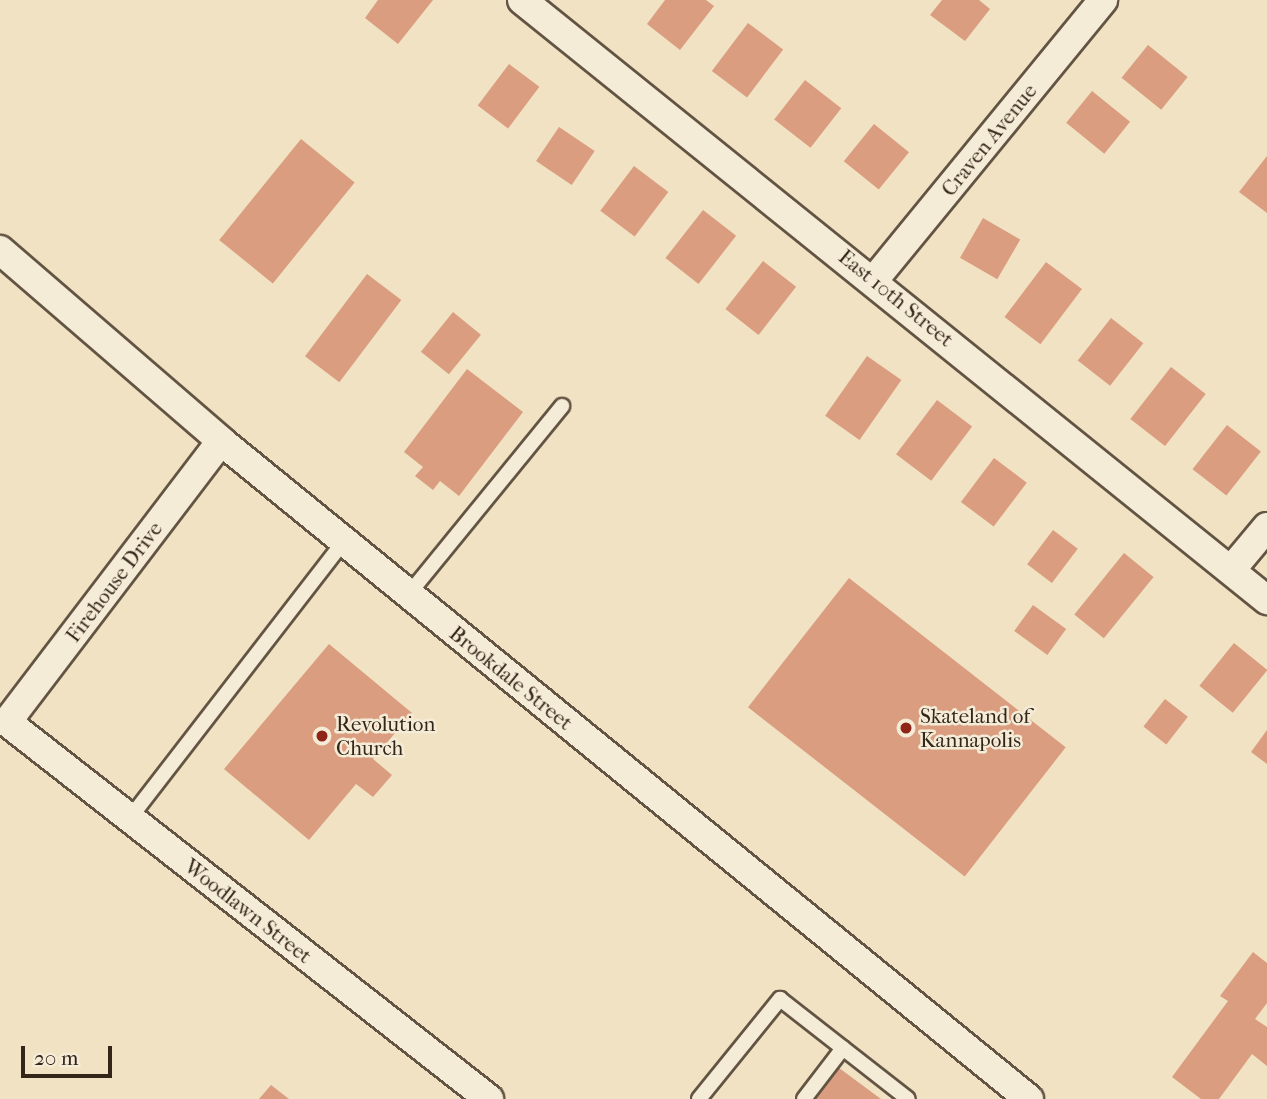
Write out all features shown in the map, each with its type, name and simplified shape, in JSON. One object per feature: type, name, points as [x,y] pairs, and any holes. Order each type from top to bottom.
[{"type":"street","name":"East 10th Street","points":[[522,0],[874,280],[1267,600]]},
{"type":"street","name":"Craven Avenue","points":[[874,280],[1103,0]]},
{"type":"street","name":"Brookdale Street","points":[[0,250],[221,442],[1029,1099]]},
{"type":"street","name":"Firehouse Drive","points":[[7,722],[221,442]]},
{"type":"street","points":[[1231,570],[1267,527]]},
{"type":"street","name":"Woodlawn Street","points":[[7,722],[489,1099]]},
{"type":"lane","points":[[408,595],[562,406]]},
{"type":"lane","points":[[130,818],[343,542]]},
{"type":"lane","points":[[699,1099],[780,999],[908,1099]]},
{"type":"lane","points":[[804,1099],[844,1048]]},
{"type":"building","points":[[378,0],[433,0],[398,44],[365,18]]},
{"type":"building","points":[[665,0],[706,0],[714,6],[680,50],[647,24]]},
{"type":"building","points":[[942,0],[979,0],[990,9],[965,41],[930,15]]},
{"type":"building","points":[[748,23],[783,49],[747,97],[712,71]]},
{"type":"building","points":[[1148,45],[1188,77],[1161,110],[1122,78]]},
{"type":"building","points":[[509,64],[539,87],[508,128],[478,106]]},
{"type":"building","points":[[805,80],[841,108],[810,148],[774,119]]},
{"type":"building","points":[[1092,91],[1130,122],[1104,154],[1066,123]]},
{"type":"building","points":[[874,124],[909,152],[879,190],[844,161]]},
{"type":"building","points":[[559,127],[595,151],[572,185],[536,161]]},
{"type":"building","points":[[301,139],[355,182],[273,283],[219,240]]},
{"type":"building","points":[[1267,156],[1267,213],[1239,192]]},
{"type":"building","points":[[634,166],[668,192],[635,237],[600,211]]},
{"type":"building","points":[[703,210],[736,236],[699,284],[665,258]]},
{"type":"building","points":[[983,218],[1020,240],[997,279],[960,258]]},
{"type":"building","points":[[763,261],[796,287],[759,335],[725,309]]},
{"type":"building","points":[[1046,262],[1082,289],[1040,344],[1004,317]]},
{"type":"building","points":[[367,274],[401,300],[339,382],[305,356]]},
{"type":"building","points":[[453,312],[481,335],[449,374],[421,352]]},
{"type":"building","points":[[1111,318],[1143,343],[1110,386],[1078,361]]},
{"type":"building","points":[[867,356],[901,380],[860,440],[825,416]]},
{"type":"building","points":[[1171,367],[1206,394],[1165,446],[1130,419]]},
{"type":"building","points":[[467,369],[523,412],[459,496],[440,481],[433,490],[415,476],[423,467],[404,452]]},
{"type":"building","points":[[937,400],[972,426],[931,481],[896,454]]},
{"type":"building","points":[[1227,425],[1261,451],[1226,496],[1193,469]]},
{"type":"building","points":[[994,458],[1027,483],[994,527],[961,502]]},
{"type":"building","points":[[1053,530],[1078,549],[1052,583],[1027,564]]},
{"type":"building","points":[[1124,553],[1154,577],[1104,638],[1074,614]]},
{"type":"building","name":"Skateland of Kannapolis","points":[[849,578],[1066,747],[965,877],[748,707]]},
{"type":"building","points":[[1033,605],[1066,629],[1047,655],[1014,631]]},
{"type":"building","points":[[1234,643],[1267,671],[1233,713],[1199,686]]},
{"type":"building","name":"Revolution Church","points":[[329,644],[412,713],[373,759],[392,775],[373,797],[356,784],[309,840],[224,769]]},
{"type":"building","points":[[1165,699],[1188,717],[1166,744],[1143,727]]},
{"type":"building","points":[[1267,730],[1267,764],[1251,752]]},
{"type":"building","points":[[1253,952],[1267,963],[1267,1003],[1255,1019],[1267,1027],[1267,1066],[1252,1054],[1219,1099],[1201,1099],[1172,1077],[1228,1001],[1220,996]]},
{"type":"building","points":[[835,1065],[881,1099],[810,1099]]},
{"type":"building","points":[[271,1085],[289,1099],[259,1099]]},
{"type":"place","name":"Skateland of Kannapolis","points":[[906,728]]},
{"type":"place","name":"Revolution Church","points":[[322,736]]}]
